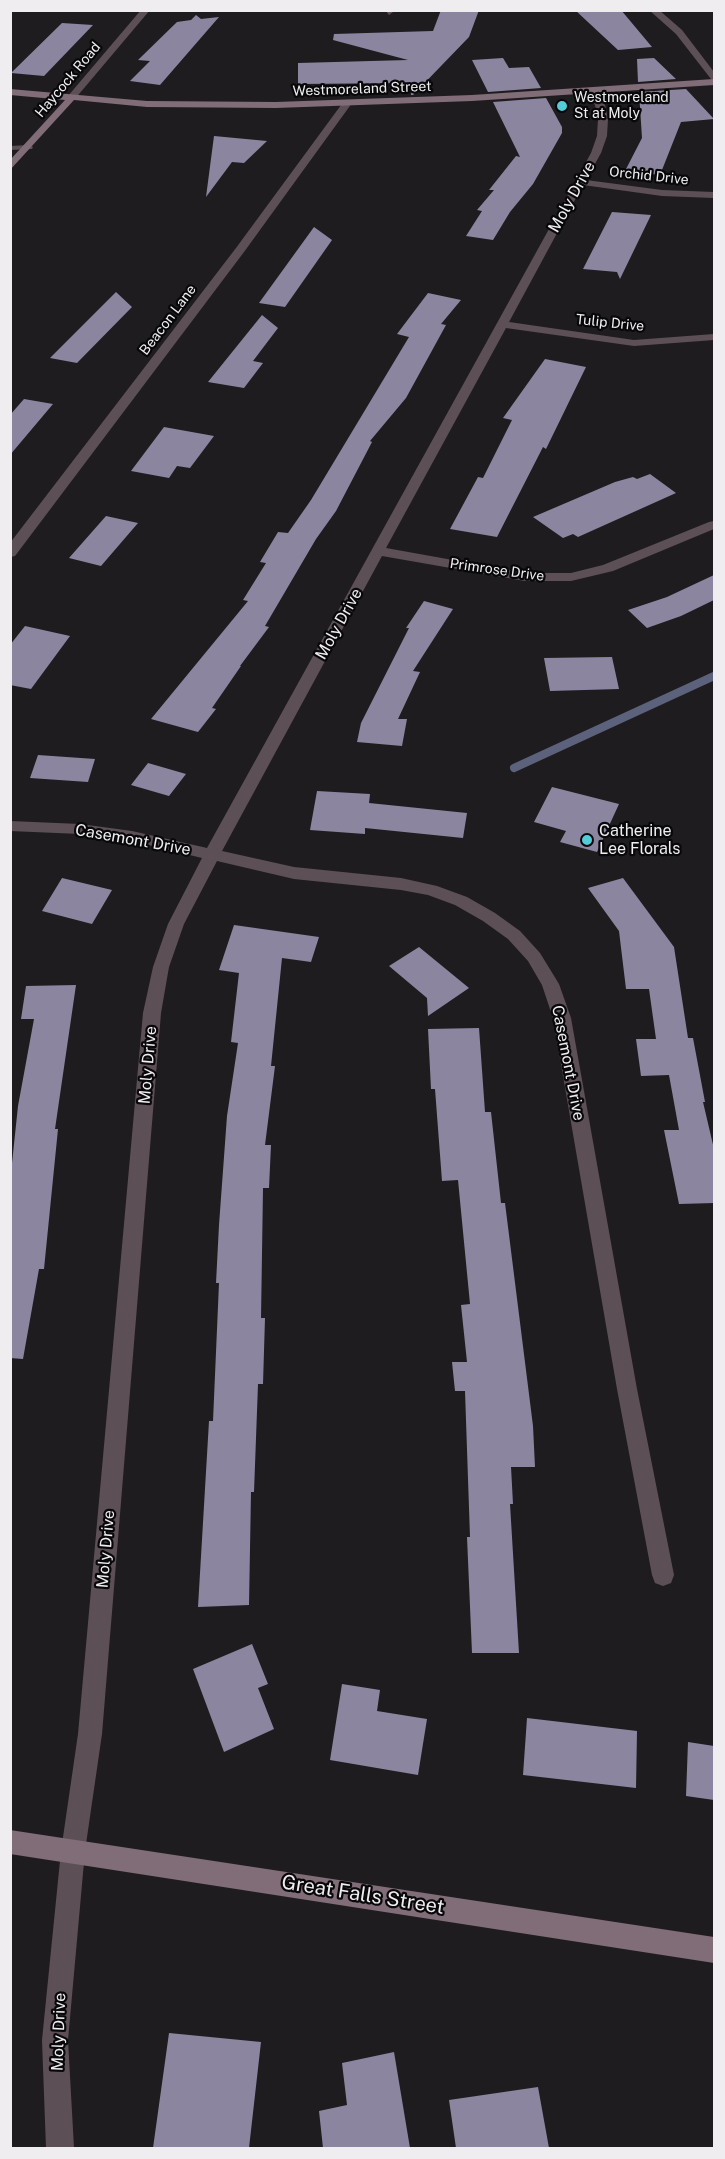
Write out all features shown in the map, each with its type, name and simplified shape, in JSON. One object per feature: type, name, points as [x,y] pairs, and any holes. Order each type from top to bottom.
[{"type":"main road","name":"Westmoreland Street","points":[[10,92],[183,106],[347,103],[592,91],[714,82]]},
{"type":"main road","name":"Haycock Road","points":[[10,167],[71,98]]},
{"type":"main road","name":"Great Falls Street","points":[[10,1842],[714,1950]]},
{"type":"street","name":"Haycock Road","points":[[71,98],[146,10]]},
{"type":"street","points":[[653,10],[679,32],[714,77]]},
{"type":"street","name":"Moly Drive","points":[[60,2148],[55,2040],[73,1851],[90,1734],[152,1013],[161,967],[176,924],[212,854],[580,182],[602,136],[603,119],[600,105],[592,91]]},
{"type":"street","name":"Beacon Lane","points":[[10,553],[240,250],[347,103]]},
{"type":"street","name":"Orchid Drive","points":[[580,182],[662,193],[714,195]]},
{"type":"street","name":"Tulip Drive","points":[[502,324],[634,343],[714,337]]},
{"type":"street","name":"Primrose Drive","points":[[379,551],[525,577],[560,577],[608,568],[714,525]]},
{"type":"street","name":"Casemont Drive","points":[[10,826],[80,829],[132,836],[294,873],[401,884],[431,890],[461,901],[489,917],[514,935],[534,957],[550,984],[562,1018],[625,1378],[663,1575]]},
{"type":"lane","points":[[10,148],[29,147]]},
{"type":"building","points":[[441,10],[479,10],[469,37],[413,95],[411,95],[412,83],[298,84],[298,63],[408,60],[333,40],[334,34],[433,31]]},
{"type":"building","points":[[575,10],[621,10],[652,47],[618,50]]},
{"type":"building","points":[[196,15],[201,19],[219,17],[160,85],[130,81],[150,61],[138,60],[177,22],[191,20]]},
{"type":"building","points":[[62,23],[93,25],[44,76],[11,73]]},
{"type":"building","points":[[503,58],[509,68],[529,67],[541,88],[488,92],[472,60]]},
{"type":"building","points":[[654,58],[676,79],[638,82],[637,59]]},
{"type":"building","points":[[686,89],[714,119],[681,122],[660,175],[625,171],[642,138],[639,92]]},
{"type":"building","points":[[546,98],[562,127],[562,133],[533,184],[510,212],[493,240],[466,236],[482,211],[477,210],[494,190],[489,190],[516,156],[520,157],[493,102]]},
{"type":"building","points":[[214,136],[267,141],[244,163],[232,162],[206,197]]},
{"type":"building","points":[[612,212],[651,215],[620,279],[617,272],[583,269]]},
{"type":"building","points":[[314,227],[332,240],[285,307],[259,303]]},
{"type":"building","points":[[116,292],[132,307],[77,363],[50,358]]},
{"type":"building","points":[[428,293],[461,300],[441,324],[446,325],[406,398],[370,441],[372,442],[336,511],[316,539],[265,626],[269,627],[212,708],[216,709],[198,732],[151,719],[248,601],[243,600],[266,563],[260,562],[278,532],[288,533],[311,500],[409,337],[397,334]]},
{"type":"building","points":[[262,315],[278,328],[253,361],[263,363],[244,388],[208,382]]},
{"type":"building","points":[[545,359],[586,367],[546,449],[543,447],[497,537],[450,529],[478,477],[483,478],[512,420],[503,418]]},
{"type":"building","points":[[24,399],[53,404],[10,455],[10,415]]},
{"type":"building","points":[[164,427],[214,436],[190,468],[177,466],[169,478],[131,471]]},
{"type":"building","points":[[650,474],[676,493],[578,537],[573,534],[563,538],[533,517],[615,482],[633,477],[637,479]]},
{"type":"building","points":[[106,516],[138,523],[101,566],[69,558]]},
{"type":"building","points":[[714,575],[714,600],[681,616],[647,628],[628,610],[667,597]]},
{"type":"building","points":[[424,601],[453,609],[413,671],[420,672],[398,719],[407,719],[402,746],[357,742],[361,723],[409,628],[406,628]]},
{"type":"building","points":[[25,626],[70,636],[31,689],[10,685],[10,645]]},
{"type":"building","points":[[612,657],[619,689],[550,691],[544,658]]},
{"type":"building","points":[[38,755],[95,759],[88,782],[30,778]]},
{"type":"building","points":[[148,763],[186,774],[169,796],[131,785]]},
{"type":"building","points":[[552,787],[619,804],[597,852],[560,842],[566,831],[534,822]]},
{"type":"building","points":[[317,791],[370,794],[369,803],[467,813],[463,838],[365,828],[365,834],[310,830]]},
{"type":"building","points":[[62,878],[112,890],[92,924],[42,911]]},
{"type":"building","points":[[623,878],[674,947],[688,1038],[693,1038],[705,1102],[703,1102],[714,1149],[714,1203],[679,1204],[664,1130],[679,1130],[669,1075],[641,1076],[636,1039],[656,1039],[649,989],[626,989],[619,931],[588,888]]},
{"type":"building","points":[[234,925],[319,937],[311,962],[282,958],[271,1066],[275,1066],[265,1145],[271,1145],[269,1188],[263,1188],[261,1318],[265,1318],[263,1384],[258,1384],[254,1492],[251,1492],[249,1605],[198,1607],[209,1421],[213,1421],[219,1225],[227,1116],[238,1043],[231,1042],[239,973],[219,970]]},
{"type":"building","points":[[419,947],[469,988],[428,1016],[427,998],[389,966]]},
{"type":"building","points":[[76,985],[55,1129],[58,1129],[44,1269],[39,1269],[23,1359],[10,1358],[10,1182],[18,1106],[34,1019],[21,1019],[26,986]]},
{"type":"building","points":[[479,1028],[485,1112],[491,1112],[501,1203],[505,1203],[533,1426],[535,1467],[511,1467],[513,1504],[510,1504],[519,1653],[472,1653],[467,1537],[470,1537],[465,1391],[455,1391],[452,1362],[467,1362],[461,1305],[470,1304],[458,1180],[442,1181],[435,1089],[431,1089],[428,1029]]},
{"type":"building","points":[[252,1644],[268,1684],[258,1688],[274,1729],[224,1752],[193,1669]]},
{"type":"building","points":[[342,1684],[380,1690],[377,1711],[427,1719],[418,1775],[330,1760]]},
{"type":"building","points":[[527,1718],[637,1731],[636,1788],[523,1775]]},
{"type":"building","points":[[688,1742],[714,1746],[714,1800],[686,1796]]},
{"type":"building","points":[[169,2033],[261,2042],[249,2148],[153,2148]]},
{"type":"building","points":[[394,2052],[410,2148],[323,2148],[319,2111],[347,2105],[342,2063]]},
{"type":"building","points":[[538,2087],[549,2148],[456,2148],[449,2100]]},
{"type":"waterway","points":[[514,768],[714,676]]},
{"type":"place","name":"Westmoreland St at Moly","points":[[562,106]]},
{"type":"place","name":"Catherine Lee Florals","points":[[587,840]]}]
